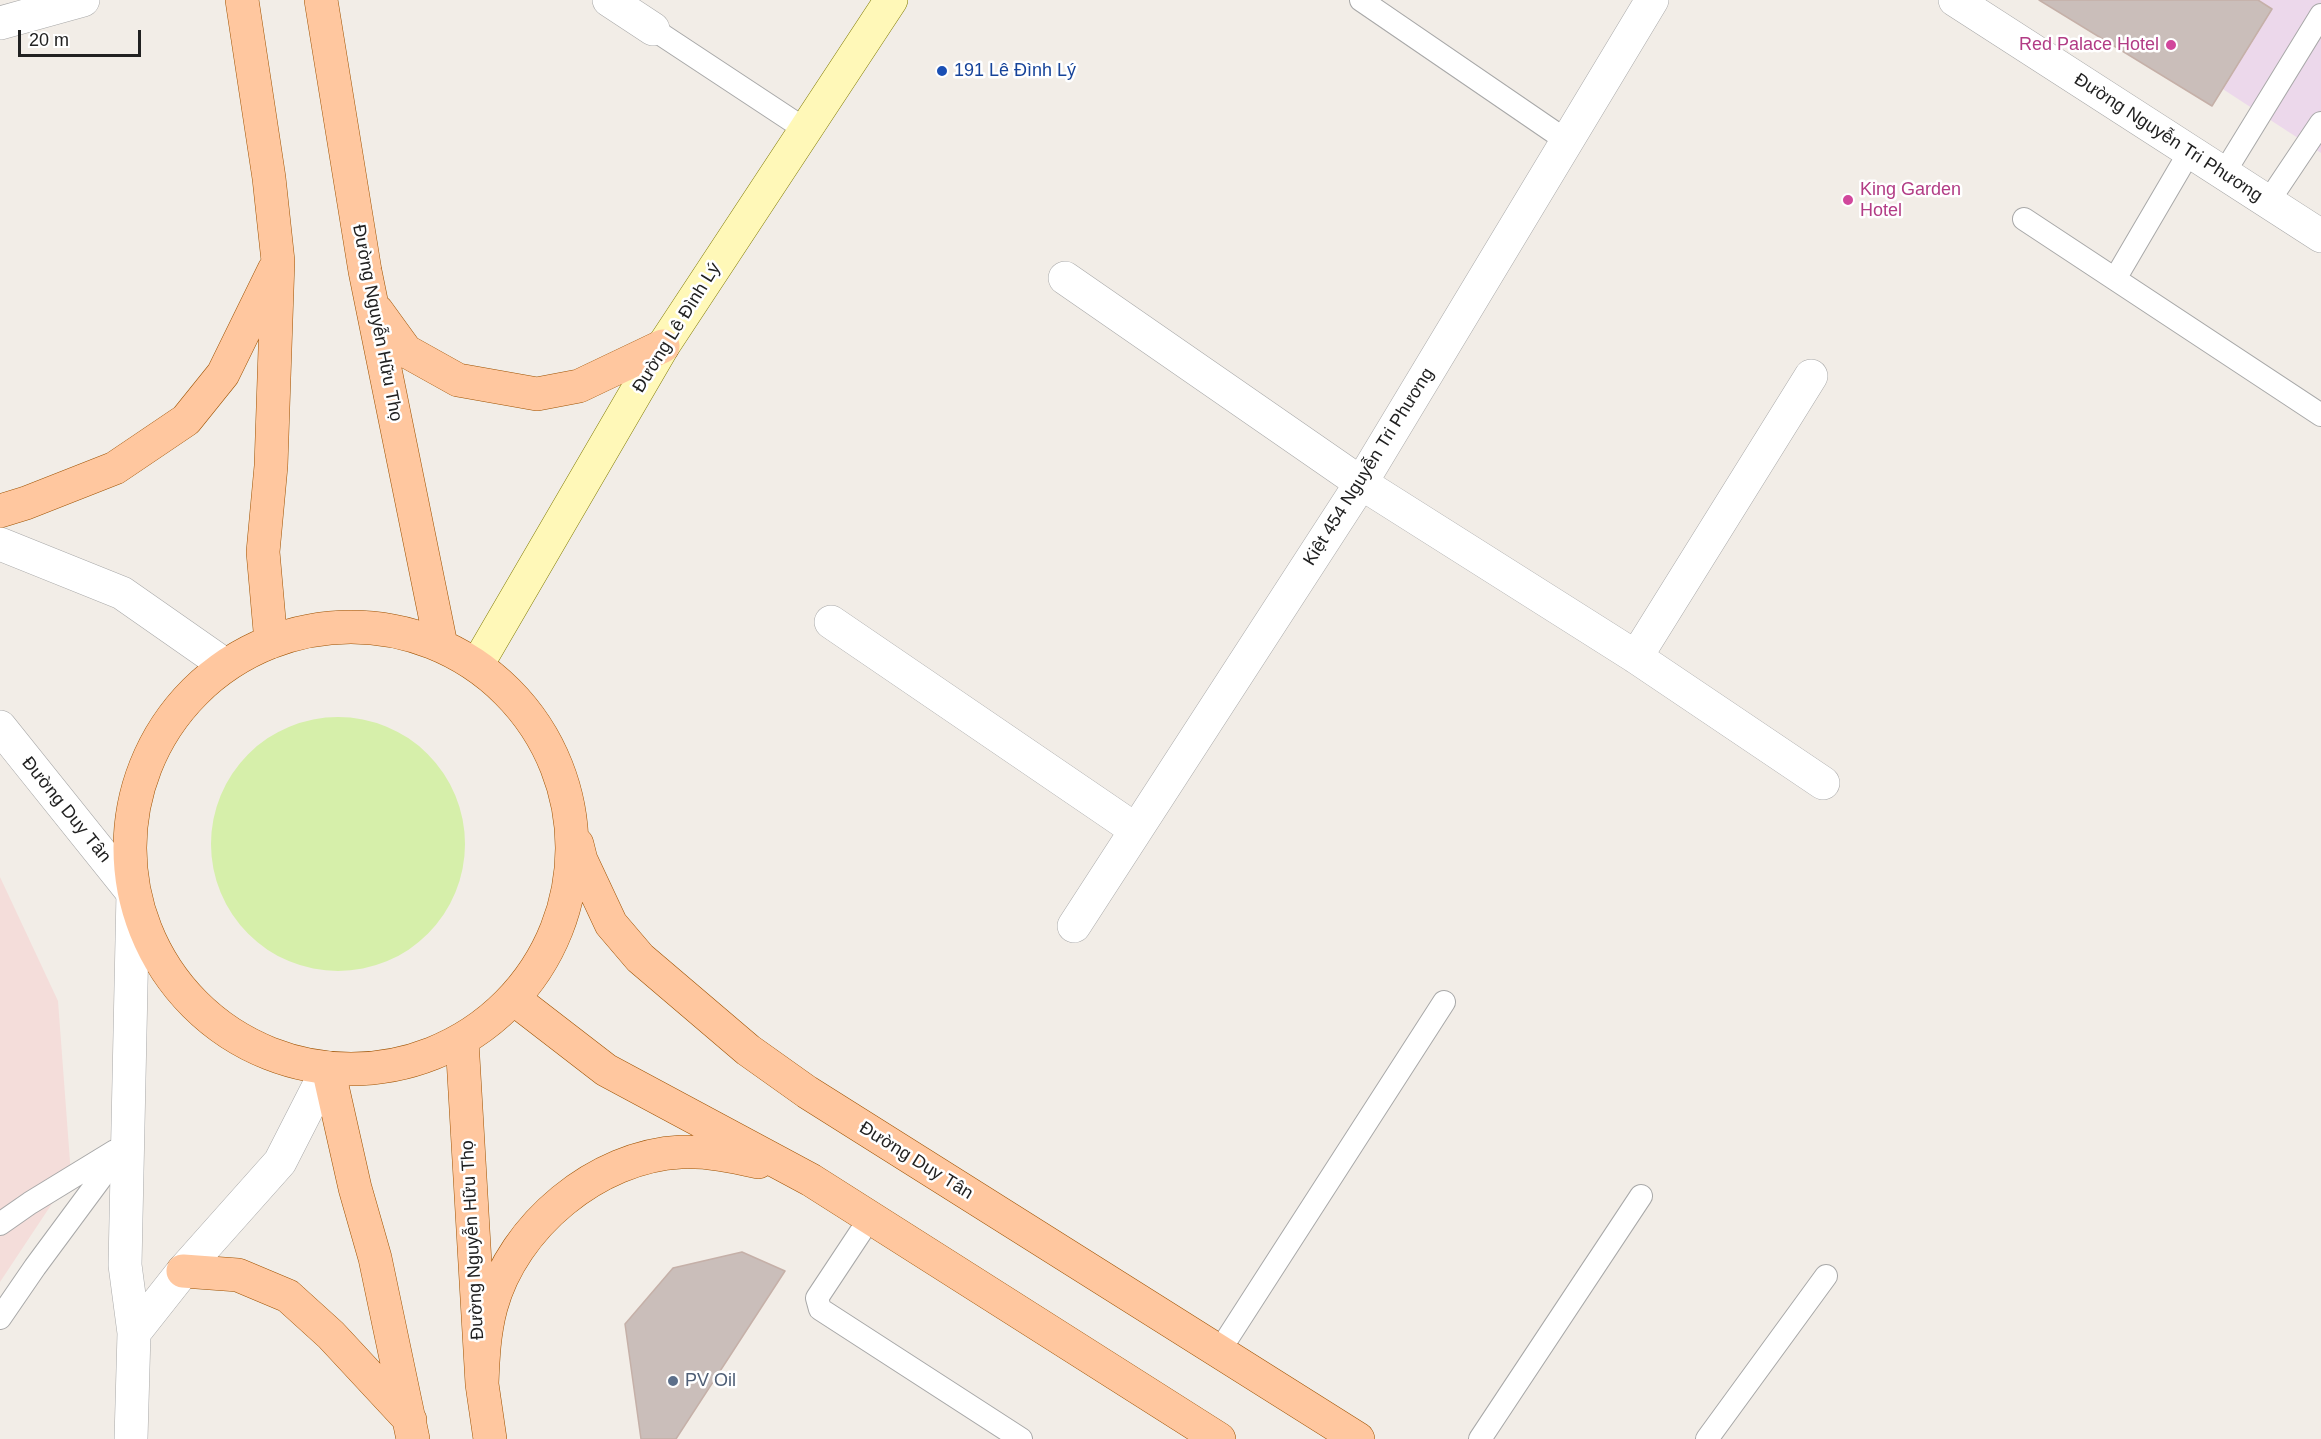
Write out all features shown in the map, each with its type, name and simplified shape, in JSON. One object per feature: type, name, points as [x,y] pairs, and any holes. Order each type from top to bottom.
[{"type":"main road","points":[[242,0],[279,261],[271,466],[263,552],[271,642]]},
{"type":"main road","name":"Đường Nguyễn Hữu Thọ","points":[[321,0],[371,303],[441,645]]},
{"type":"main road","name":"Đường Lê Đình Lý","points":[[477,665],[663,346],[891,0]]},
{"type":"main road","points":[[0,510],[26,503],[115,468],[186,420],[223,374],[279,261]]},
{"type":"main road","points":[[371,303],[406,351],[458,380],[537,394],[579,386],[663,346]]},
{"type":"main road","points":[[327,627],[386,629],[441,645],[477,665],[519,702],[550,747],[568,799],[574,852],[566,905],[546,956],[514,999],[489,1021],[462,1040],[413,1060],[328,1068],[276,1056],[228,1032],[187,998],[153,949],[133,893],[129,841],[136,790],[156,742],[185,699],[225,665],[271,642],[327,627]]},
{"type":"main road","name":"Đường Duy Tân","points":[[568,799],[581,860],[611,924],[640,958],[748,1050],[807,1092],[1218,1353],[1358,1439]]},
{"type":"main road","points":[[514,999],[606,1070],[811,1180],[1219,1439]]},
{"type":"main road","name":"Đường Nguyễn Hữu Thọ","points":[[462,1040],[482,1384],[490,1439]]},
{"type":"main road","points":[[328,1068],[355,1188],[375,1258],[412,1430]]},
{"type":"main road","points":[[482,1384],[483,1345],[491,1306],[505,1272],[524,1241],[548,1214],[577,1190],[608,1172],[634,1162],[679,1152],[716,1152],[787,1169],[811,1180]]},
{"type":"main road","points":[[183,1271],[238,1275],[288,1296],[331,1335],[412,1430]]},
{"type":"street","points":[[0,23],[83,0]]},
{"type":"street","points":[[609,0],[653,29]]},
{"type":"street","name":"Kiệt 454 Nguyễn Tri Phương","points":[[1074,926],[1362,483],[1652,0]]},
{"type":"street","name":"Đường Nguyễn Tri Phương","points":[[1963,2],[2321,236]]},
{"type":"street","points":[[1065,278],[1362,483],[1636,657],[1822,783]]},
{"type":"street","points":[[1636,657],[1811,376]]},
{"type":"street","points":[[0,544],[122,593],[225,665]]},
{"type":"street","points":[[831,622],[1136,830]]},
{"type":"street","name":"Đường Duy Tân","points":[[0,727],[133,893]]},
{"type":"street","points":[[131,1439],[134,1333],[125,1265],[133,893]]},
{"type":"street","points":[[134,1333],[183,1271],[280,1162],[328,1068]]},
{"type":"lane","points":[[1361,0],[1567,141]]},
{"type":"lane","points":[[2310,0],[2321,7]]},
{"type":"lane","points":[[2224,173],[2321,15]]},
{"type":"lane","points":[[653,29],[806,130]]},
{"type":"lane","points":[[2268,202],[2321,123]]},
{"type":"lane","points":[[2115,279],[2190,151]]},
{"type":"lane","points":[[2024,219],[2321,415]]},
{"type":"lane","points":[[1218,1353],[1444,1002]]},
{"type":"lane","points":[[0,1224],[126,1144]]},
{"type":"lane","points":[[0,1317],[126,1144]]},
{"type":"lane","points":[[1480,1439],[1641,1196]]},
{"type":"lane","points":[[870,1218],[817,1298],[820,1309],[1020,1439]]},
{"type":"lane","points":[[1707,1439],[1826,1276]]},
{"type":"shaded area","points":[[2086,0],[2321,0],[2321,153]]},
{"type":"shaded area","points":[[0,877],[58,1001],[71,1175],[0,1282]]},
{"type":"green space","points":[[326,717],[350,717],[375,722],[398,732],[428,754],[444,773],[460,807],[465,844],[460,881],[444,915],[428,934],[409,950],[375,966],[350,971],[326,971],[301,966],[278,956],[257,942],[240,925],[226,904],[216,881],[211,856],[211,832],[216,807],[226,784],[240,763],[257,746],[278,732],[301,722]]},
{"type":"building","points":[[2039,0],[2258,0],[2272,9],[2212,106]]},
{"type":"building","name":"PV Oil","points":[[742,1252],[785,1271],[676,1439],[641,1439],[625,1324],[673,1268]]},
{"type":"place","name":"Red Palace Hotel","points":[[2171,45]]},
{"type":"place","name":"191 Lê Đình Lý","points":[[942,71]]},
{"type":"place","name":"King Garden Hotel","points":[[1848,200]]},
{"type":"place","name":"PV Oil","points":[[673,1381]]}]
